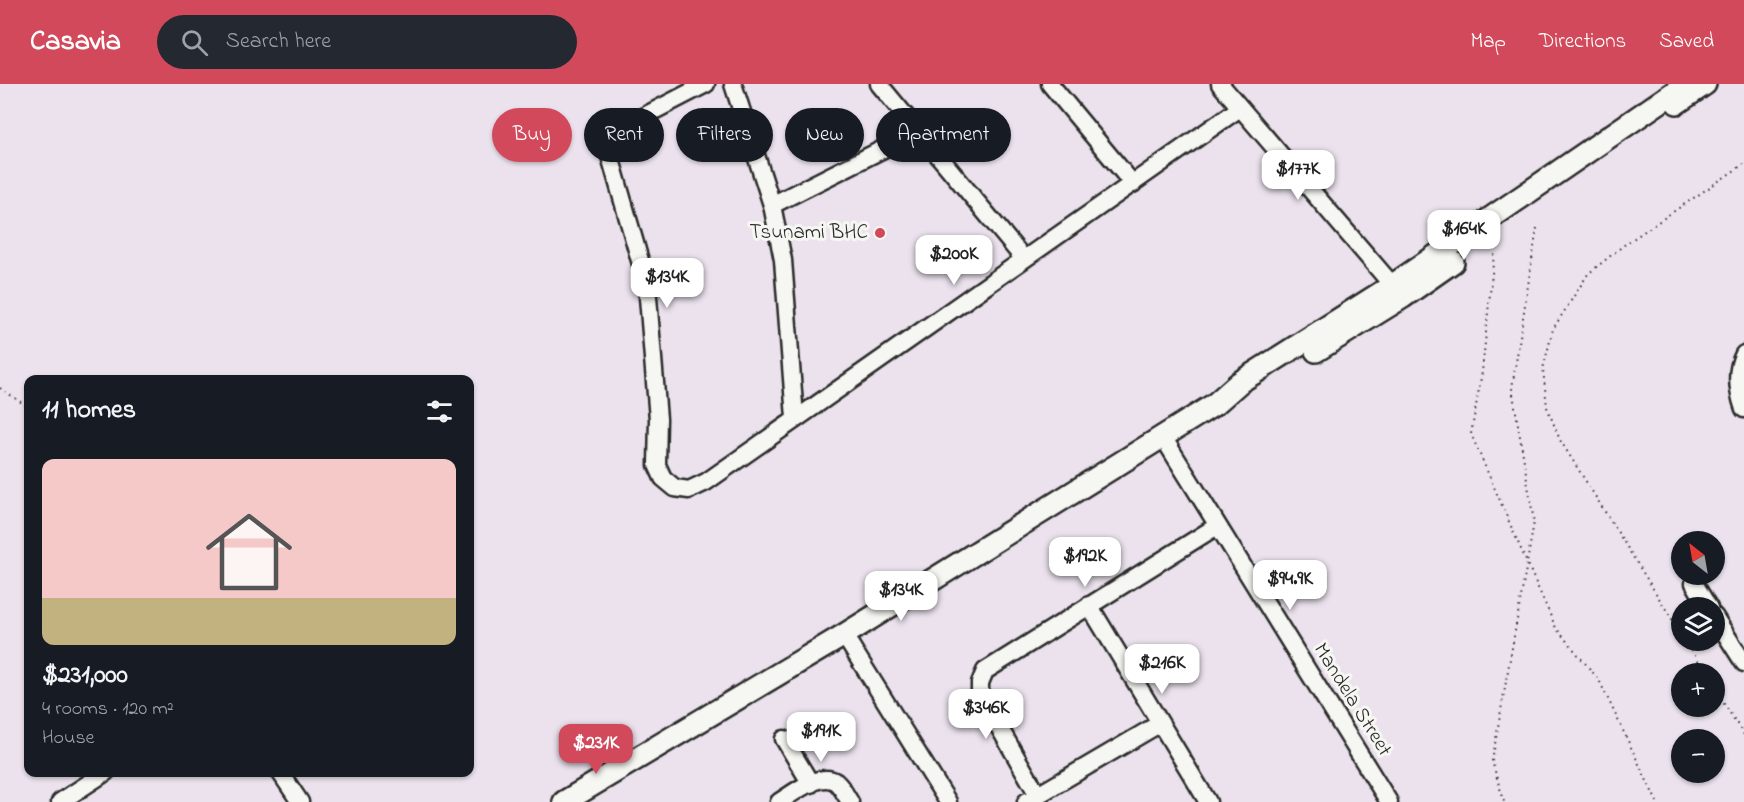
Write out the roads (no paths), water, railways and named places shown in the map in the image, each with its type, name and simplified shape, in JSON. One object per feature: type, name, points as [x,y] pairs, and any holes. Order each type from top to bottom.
[{"type":"main road","points":[[1398,291],[1686,84]]},
{"type":"main road","points":[[564,802],[844,635],[1215,404],[1245,393],[1270,379],[1705,84]]},
{"type":"main road","points":[[597,802],[624,768]]},
{"type":"street","points":[[706,84],[621,128],[609,143],[609,154],[648,296],[658,419],[656,455],[658,470],[668,484],[675,488],[695,488],[1240,108]]},
{"type":"street","points":[[733,84],[772,205],[785,277],[795,418]]},
{"type":"street","points":[[879,84],[899,108]]},
{"type":"street","points":[[1050,84],[1133,184]]},
{"type":"street","points":[[1220,84],[1398,291]]},
{"type":"street","points":[[772,205],[876,153]]},
{"type":"street","points":[[944,162],[1024,259]]},
{"type":"street","points":[[1744,354],[1738,373],[1738,388],[1744,409]]},
{"type":"street","name":"Mandela Street","points":[[1163,437],[1389,802]]},
{"type":"street","points":[[1159,724],[1032,799],[980,694],[981,677],[989,666],[1218,526]]},
{"type":"street","points":[[1089,605],[1208,802]]},
{"type":"street","points":[[1725,633],[1744,663]]},
{"type":"street","points":[[844,635],[948,802]]},
{"type":"street","points":[[784,739],[811,784]]},
{"type":"street","points":[[60,802],[98,777]]},
{"type":"street","points":[[283,777],[300,802]]},
{"type":"street","points":[[779,802],[820,780],[836,782],[849,802]]},
{"type":"place","name":"Tsunami BHC","points":[[880,233]]}]
